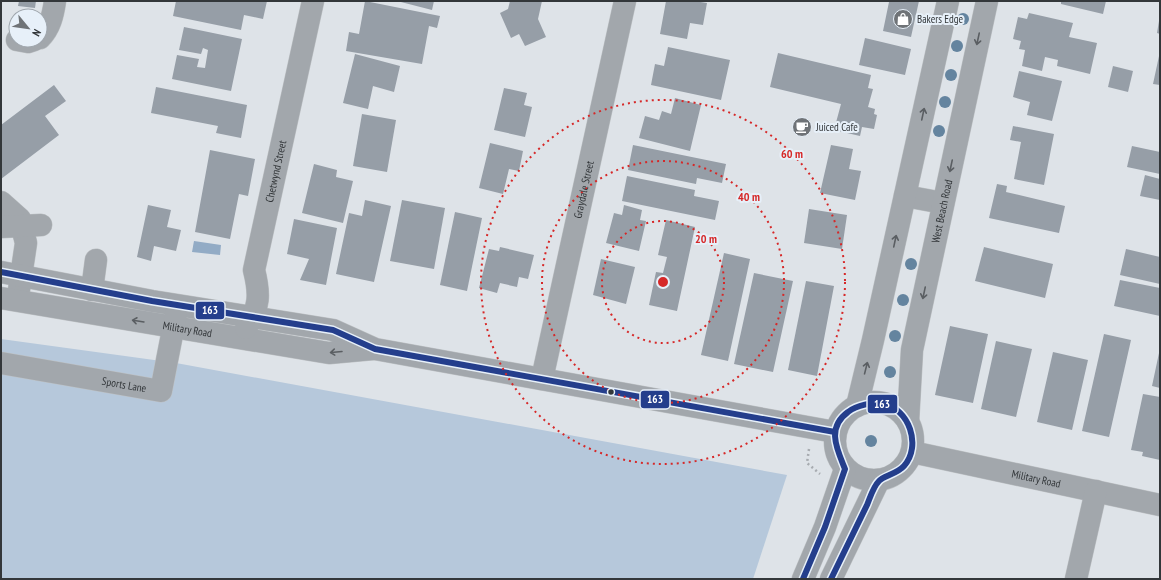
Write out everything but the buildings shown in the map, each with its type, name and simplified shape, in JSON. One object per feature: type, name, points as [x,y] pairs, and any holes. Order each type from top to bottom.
[{"type":"street","points":[[48,27],[53,15],[55,1]]},
{"type":"street","name":"Chetwynd Street","points":[[238,338],[254,316],[259,290],[254,270],[312,1]]},
{"type":"street","name":"Graydale Street","points":[[542,379],[625,1]]},
{"type":"street","points":[[857,406],[948,1]]},
{"type":"street","name":"West Beach Road","points":[[908,422],[912,350],[987,1]]},
{"type":"street","points":[[905,196],[943,203]]},
{"type":"street","points":[[1,202],[20,219],[26,243],[11,274],[9,300]]},
{"type":"street","points":[[92,290],[96,260]]},
{"type":"street","name":"Military Road","points":[[11,274],[178,305],[254,316],[333,330],[374,349],[835,432]]},
{"type":"street","name":"Military Road","points":[[9,300],[330,353],[374,349]]},
{"type":"street","name":"Sports Lane","points":[[1,363],[161,391],[178,305]]},
{"type":"street","points":[[868,402],[880,402],[891,406],[901,413],[908,422],[912,437],[912,452],[900,471],[890,477],[879,480],[861,478],[845,469],[838,458],[834,445],[835,432],[840,421],[847,412],[857,406],[868,402]]},
{"type":"street","name":"Military Road","points":[[912,452],[1160,505]]},
{"type":"street","points":[[803,579],[825,527],[845,469]]},
{"type":"street","points":[[831,579],[879,480]]},
{"type":"street","points":[[1076,579],[1096,491]]},
{"type":"shaded area","points":[[194,241],[221,245],[220,255],[192,252]]},
{"type":"shaded area","points":[[1,339],[176,363],[787,475],[753,579],[1,579]]},
{"type":"transit line","name":"163","points":[[1,272],[152,301],[333,330],[375,349],[835,432]]},
{"type":"transit line","name":"163","points":[[803,579],[825,527],[845,469],[835,439],[837,425],[841,418],[848,412],[860,406],[879,403],[883,404],[892,407],[906,420],[910,429],[912,448],[909,458],[904,466],[881,479],[875,486],[831,579]]},
{"type":"place","name":"Bakers Edge","points":[[903,19]]},
{"type":"place","name":"Juiced Cafe","points":[[802,127]]}]
